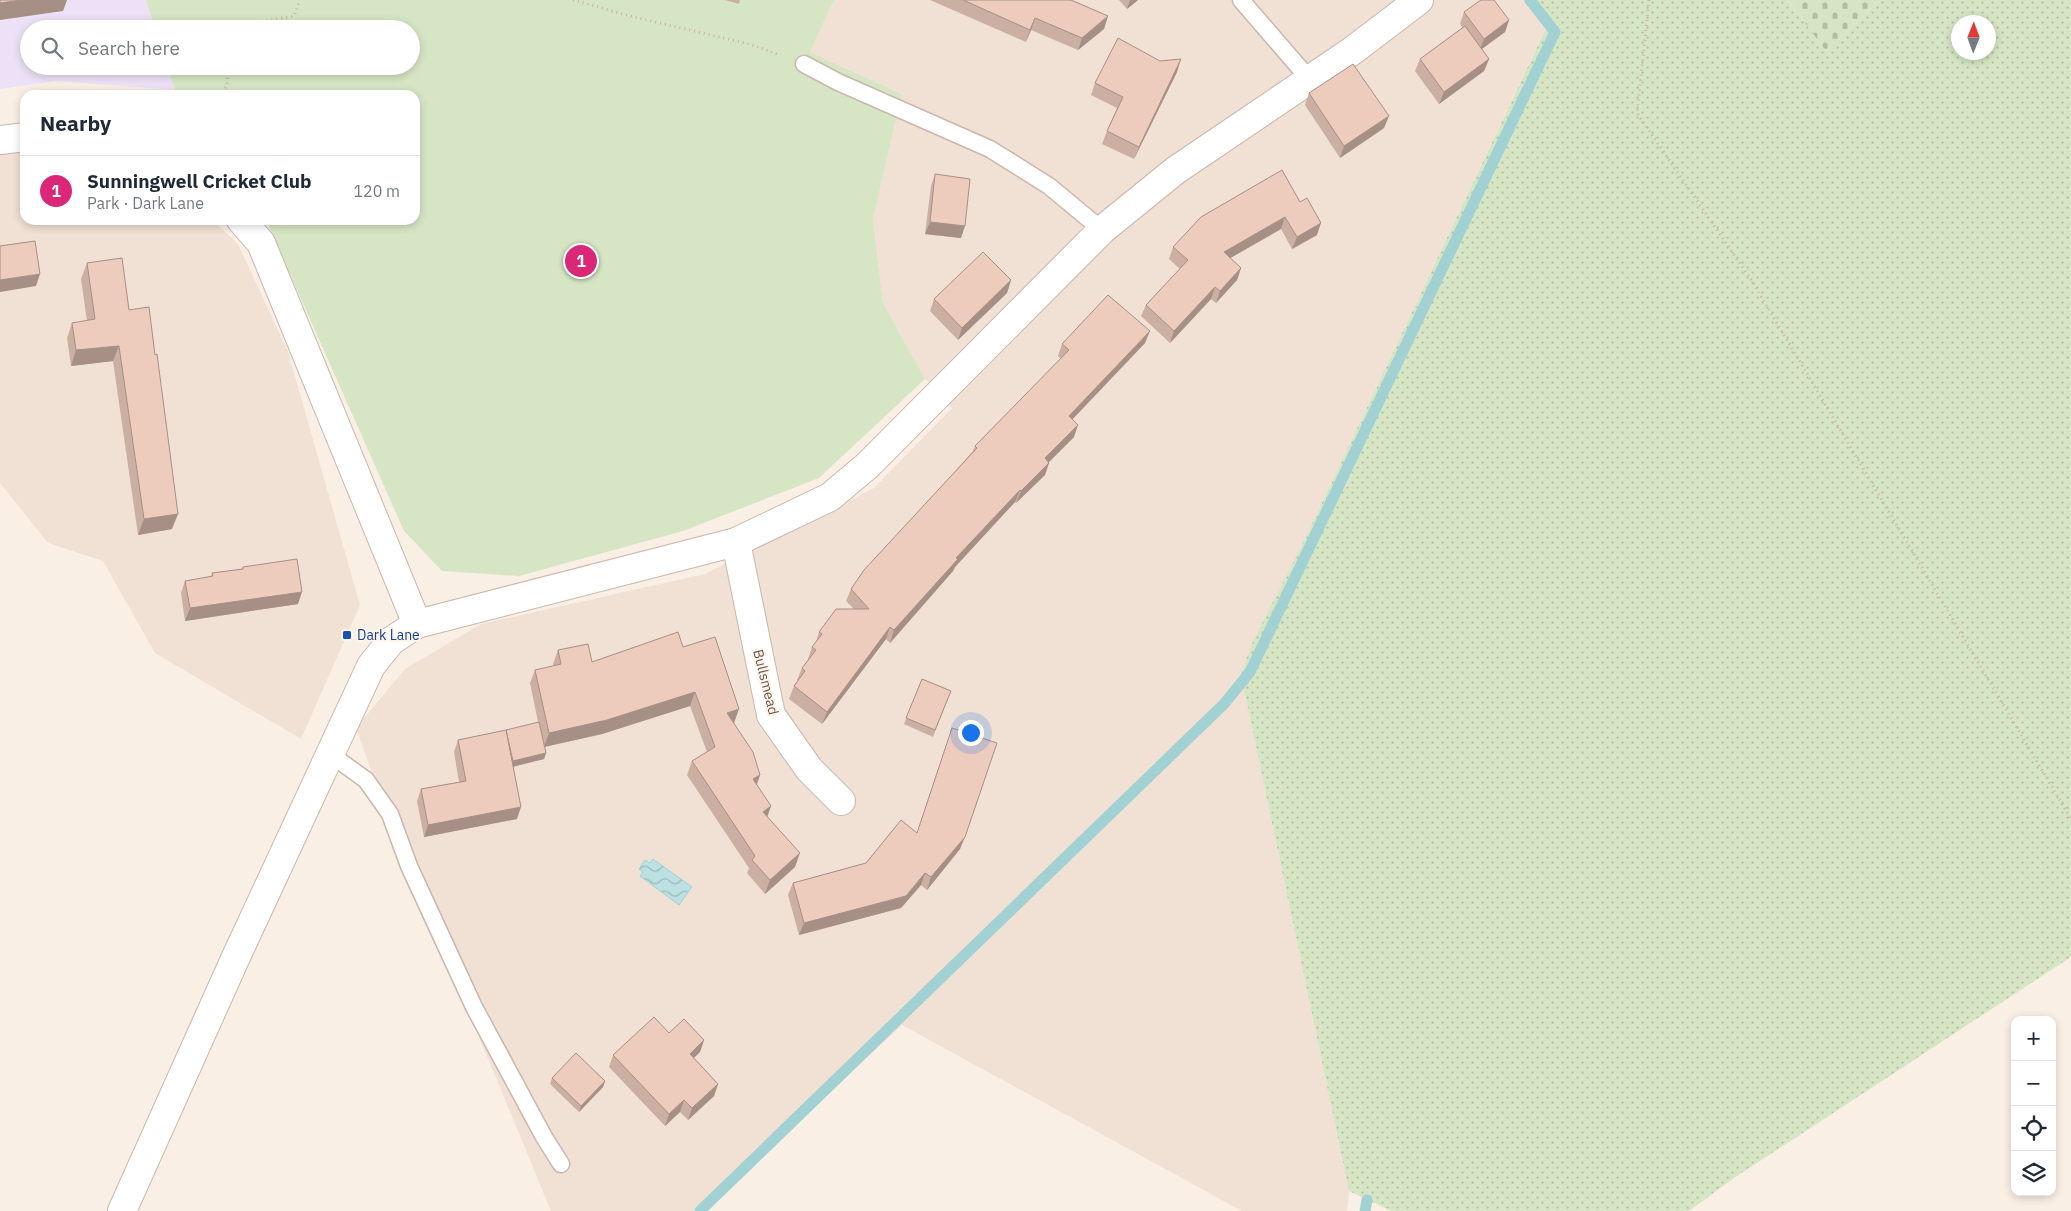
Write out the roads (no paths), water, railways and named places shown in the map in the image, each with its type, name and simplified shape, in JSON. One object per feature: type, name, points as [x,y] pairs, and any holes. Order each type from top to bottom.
[{"type":"street","points":[[122,1211],[235,958],[371,666],[391,641],[417,624],[736,542],[830,497],[868,465],[1102,230],[1176,170],[1310,80],[1419,0]]},
{"type":"street","points":[[0,140],[20,138]]},
{"type":"street","points":[[245,225],[261,243],[417,624]]},
{"type":"street","name":"Bullsmead","points":[[736,542],[771,715],[809,769],[841,801]]},
{"type":"lane","points":[[1241,0],[1310,80]]},
{"type":"lane","points":[[804,64],[838,82],[990,149],[1049,186],[1102,230]]},
{"type":"lane","points":[[330,754],[366,780],[390,814],[410,866],[474,1007],[544,1137],[561,1164]]},
{"type":"water","points":[[653,859],[692,887],[679,905],[640,876],[643,872],[639,869],[645,860],[650,863]]},
{"type":"waterway","points":[[700,1211],[1224,704],[1250,672],[1555,32],[1530,0]]},
{"type":"waterway","points":[[1365,1211],[1367,1200]]},
{"type":"place","name":"Sunningwell Cricket Club","points":[[581,261]]},
{"type":"place","name":"Dark Lane","points":[[347,635]]}]
